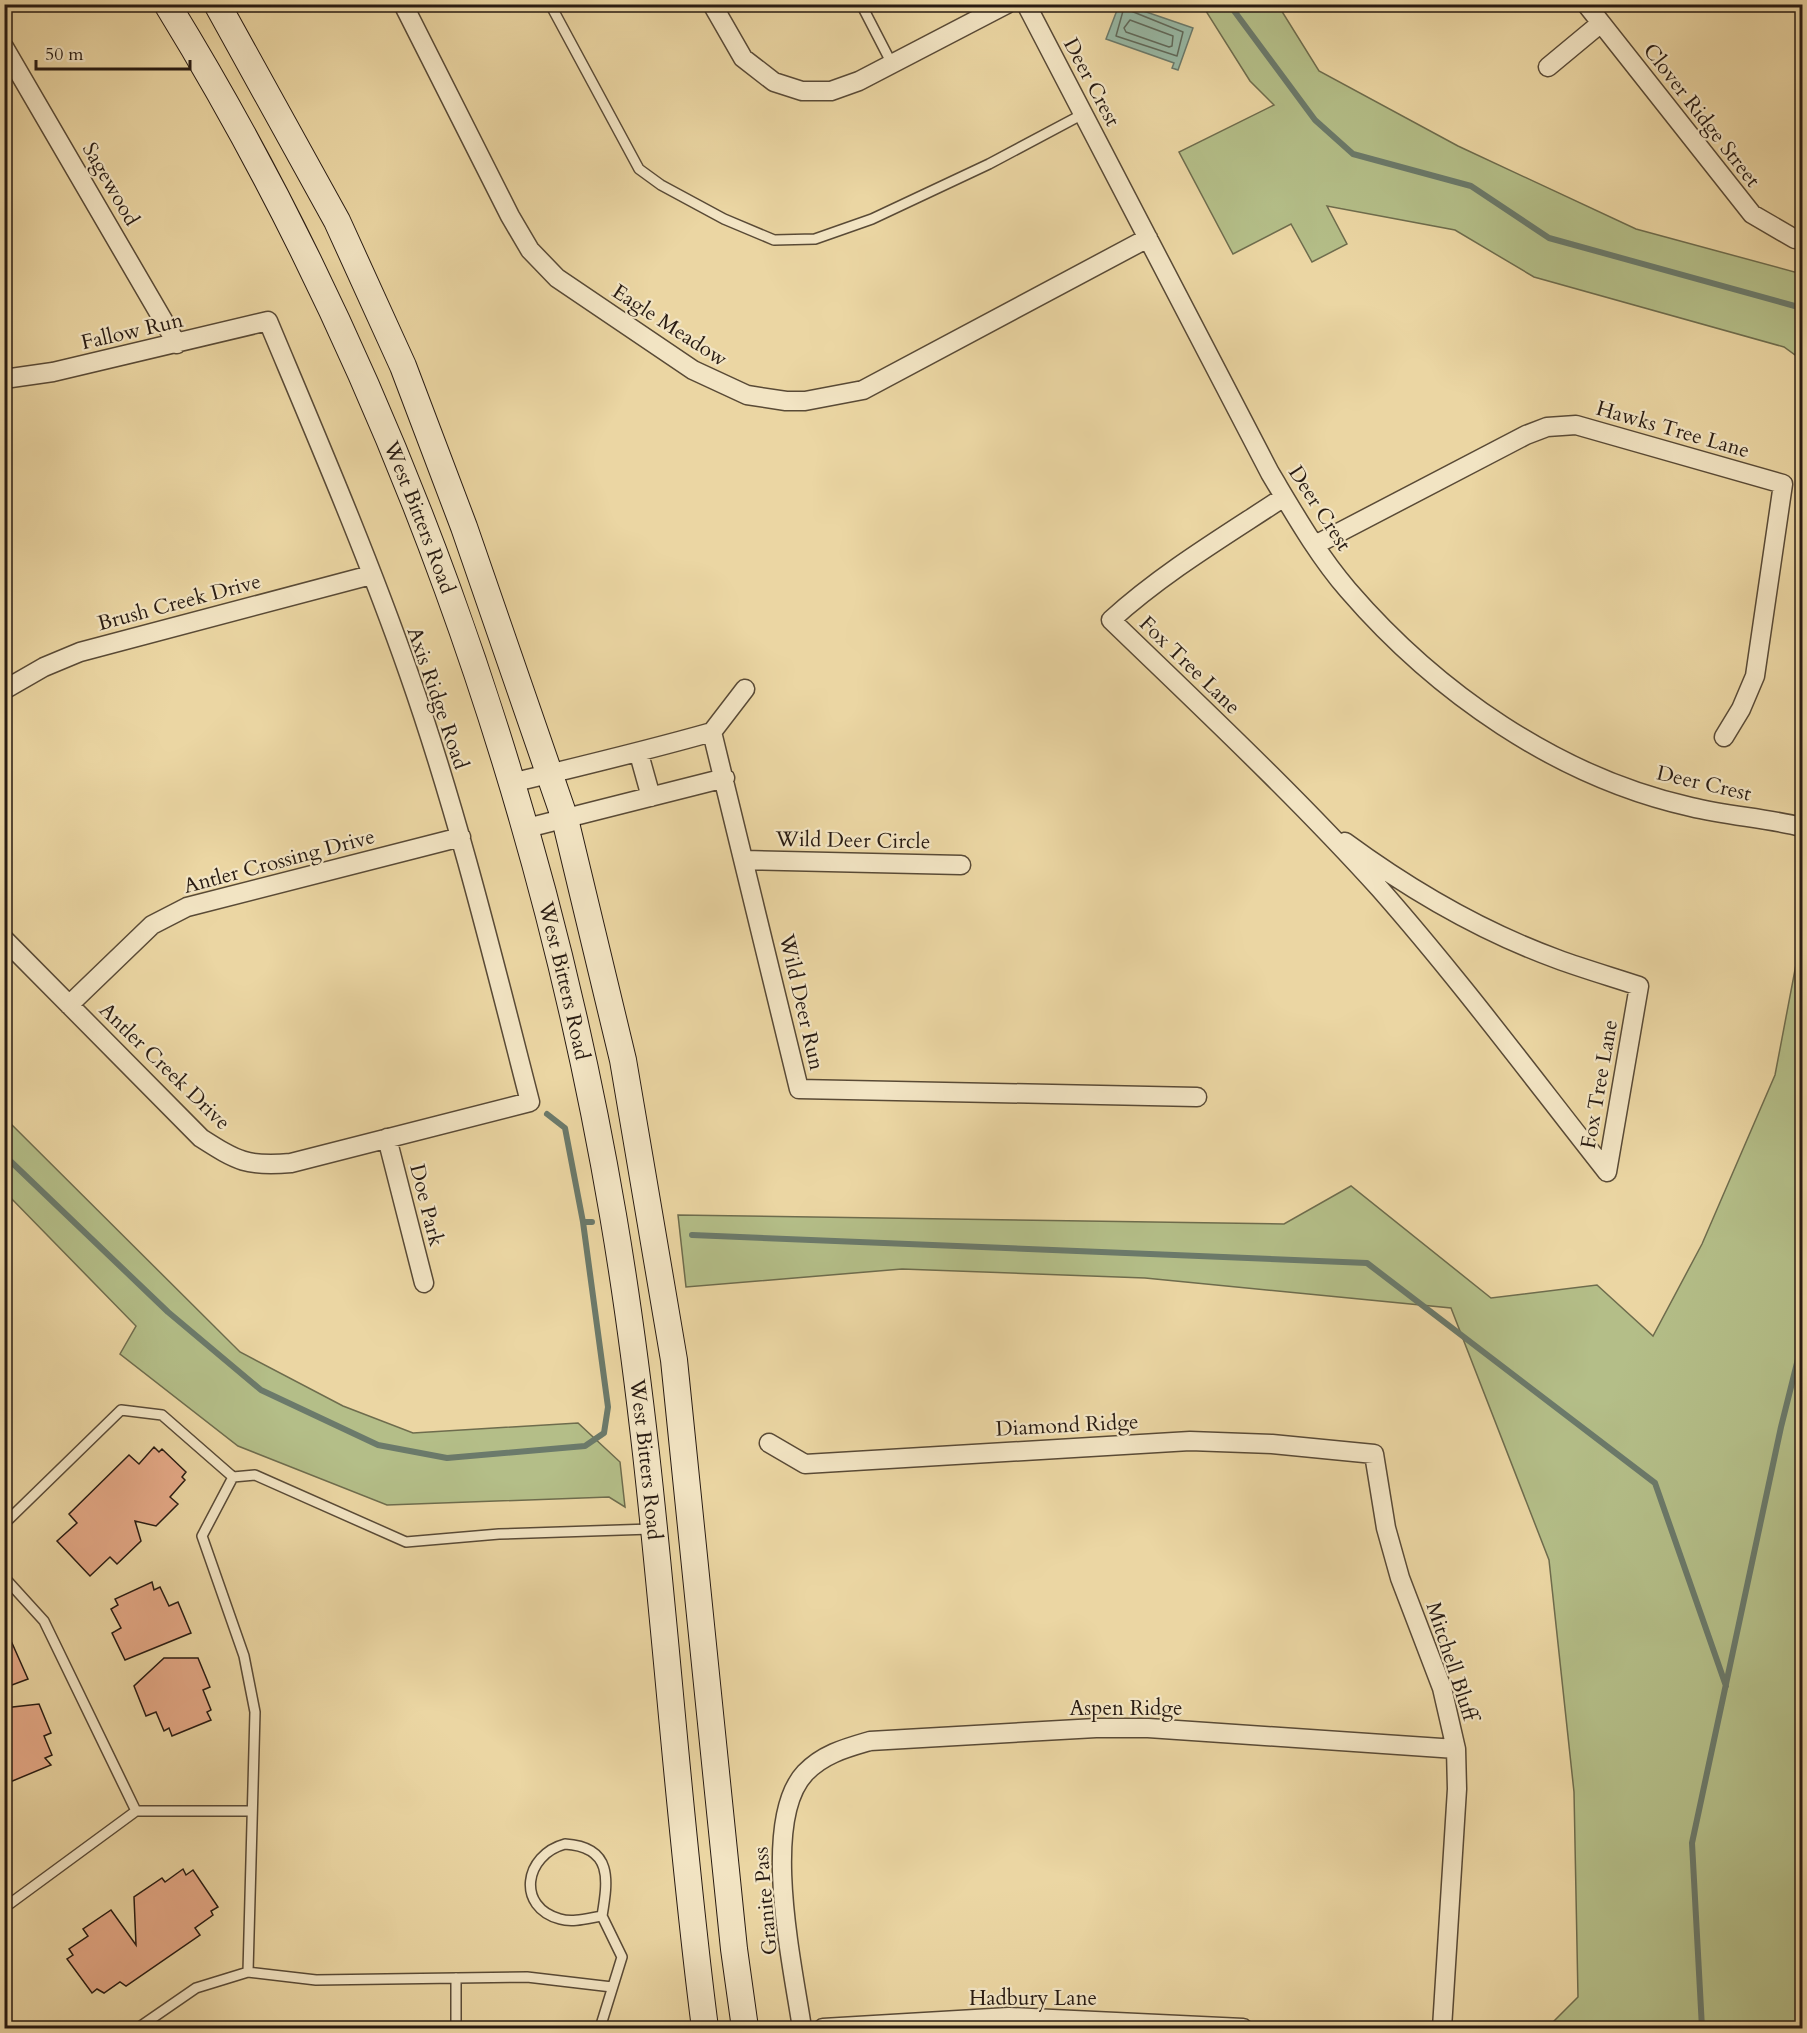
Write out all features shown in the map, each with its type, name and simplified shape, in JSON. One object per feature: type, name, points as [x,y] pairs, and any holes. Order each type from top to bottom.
[{"type":"main road","name":"West Bitters Road","points":[[167,4],[300,240],[365,383],[425,526],[524,829],[563,978],[613,1215],[634,1363],[653,1528],[691,1922],[705,2028]]},
{"type":"main road","name":"West Bitters Road","points":[[217,4],[337,221],[403,366],[476,558],[565,819],[623,1060],[674,1360],[734,1949],[745,2028]]},
{"type":"main road","points":[[634,1363],[674,1360]]},
{"type":"street","name":"Eagle Meadow","points":[[403,4],[510,216],[530,250],[557,278],[693,370],[728,389],[747,395],[786,401],[805,401],[863,390],[1148,238]]},
{"type":"street","points":[[712,4],[743,58],[774,82],[802,91],[831,91],[859,81],[1007,4]]},
{"type":"street","name":"Deer Crest","points":[[1026,4],[1284,497],[1315,545],[1347,588],[1393,639],[1445,685],[1501,725],[1561,759],[1624,787],[1690,807],[1803,827]]},
{"type":"street","name":"Clover Ridge Street","points":[[1586,4],[1752,214],[1795,238]]},
{"type":"street","points":[[1548,67],[1600,23]]},
{"type":"street","name":"Sagewood","points":[[4,47],[177,344]]},
{"type":"street","name":"Fallow Run","points":[[4,379],[52,372],[268,321]]},
{"type":"street","name":"Axis Ridge Road","points":[[268,321],[347,509],[409,675],[461,837],[530,1102]]},
{"type":"street","name":"Hawks Tree Lane","points":[[1315,545],[1526,435],[1547,427],[1576,425],[1783,484],[1755,676],[1741,709],[1724,737]]},
{"type":"street","name":"Fox Tree Lane","points":[[1284,497],[1175,568],[1143,591],[1111,620],[1311,816],[1447,968],[1606,1172],[1639,986],[1555,958],[1474,921],[1398,877],[1311,816]]},
{"type":"street","name":"Brush Creek Drive","points":[[4,690],[44,667],[80,652],[371,575]]},
{"type":"street","points":[[510,783],[616,756],[639,754],[712,732],[745,689]]},
{"type":"street","name":"Wild Deer Run","points":[[712,732],[799,1089],[1197,1097]]},
{"type":"street","points":[[639,754],[651,797]]},
{"type":"street","points":[[524,829],[725,778]]},
{"type":"street","name":"Deer Crest","points":[[1779,821],[1803,822]]},
{"type":"street","name":"Antler Crossing Drive","points":[[69,1005],[152,925],[187,907],[461,837]]},
{"type":"street","name":"Wild Deer Circle","points":[[745,860],[961,865]]},
{"type":"street","name":"Antler Creek Drive","points":[[4,939],[201,1138],[234,1159],[262,1166],[291,1163],[530,1102]]},
{"type":"street","name":"Doe Park","points":[[387,1138],[424,1283]]},
{"type":"street","name":"Diamond Ridge","points":[[769,1443],[805,1464],[1190,1441],[1272,1444],[1374,1454]]},
{"type":"street","name":"Mitchell Bluff","points":[[1374,1454],[1389,1538],[1400,1578],[1442,1688],[1456,1749],[1457,1790],[1442,2028]]},
{"type":"street","name":"Aspen Ridge","points":[[805,1774],[836,1750],[870,1741],[1096,1728],[1148,1728],[1456,1749]]},
{"type":"street","name":"Granite Pass","points":[[802,2028],[787,1925],[782,1837],[786,1808],[805,1774]]},
{"type":"street","name":"Hadbury Lane","points":[[824,2028],[1009,2017],[1243,2028]]},
{"type":"lane","points":[[550,4],[639,169],[661,185],[724,219],[774,240],[815,239],[872,219],[989,164],[1083,114]]},
{"type":"lane","points":[[861,4],[892,64]]},
{"type":"lane","points":[[4,1524],[121,1410],[162,1414],[233,1477],[255,1475],[406,1542],[499,1534],[653,1528]]},
{"type":"lane","points":[[233,1477],[202,1536],[244,1656],[255,1712],[248,1972]]},
{"type":"lane","points":[[4,1577],[44,1621],[136,1811]]},
{"type":"lane","points":[[4,1908],[136,1811],[251,1811]]},
{"type":"lane","points":[[600,2028],[622,1957],[602,1916],[608,1884],[606,1871],[600,1859],[578,1845],[559,1846],[542,1854],[535,1864],[531,1888],[542,1909],[563,1920],[602,1916]]},
{"type":"lane","points":[[138,2028],[196,1988],[248,1972],[316,1980],[527,1977],[612,1987]]},
{"type":"lane","points":[[456,1978],[456,2028]]},
{"type":"green space","points":[[1189,5],[1278,5],[1319,71],[1458,146],[1636,229],[1802,274],[1802,360],[1784,347],[1534,277],[1455,230],[1327,206],[1347,244],[1312,262],[1291,224],[1233,254],[1179,152],[1274,105],[1250,81],[1206,11]]},
{"type":"green space","points":[[1802,933],[1802,2028],[1547,2028],[1578,1997],[1574,1792],[1549,1560],[1451,1308],[1145,1278],[902,1269],[686,1287],[678,1215],[1284,1224],[1351,1186],[1491,1298],[1597,1285],[1653,1336],[1702,1244],[1775,1075]]},
{"type":"green space","points":[[5,1118],[240,1352],[343,1406],[413,1433],[578,1423],[620,1462],[625,1507],[609,1497],[387,1505],[238,1446],[120,1354],[136,1326],[5,1192]]},
{"type":"water","points":[[1119,5],[1126,5],[1193,28],[1178,70],[1172,68],[1174,63],[1106,39]]},
{"type":"building","points":[[154,1447],[159,1452],[162,1449],[186,1472],[182,1477],[185,1480],[170,1497],[178,1504],[156,1526],[135,1521],[141,1541],[117,1564],[110,1557],[90,1576],[57,1541],[77,1523],[69,1514],[129,1455],[139,1464]]},
{"type":"building","points":[[152,1582],[154,1590],[160,1587],[169,1606],[178,1602],[191,1633],[125,1660],[112,1633],[121,1628],[111,1609],[118,1605],[115,1599]]},
{"type":"building","points":[[4,1625],[28,1679],[4,1688]]},
{"type":"building","points":[[164,1658],[198,1658],[210,1687],[203,1690],[211,1710],[207,1712],[211,1720],[172,1736],[169,1728],[164,1731],[156,1712],[146,1716],[134,1686]]},
{"type":"building","points":[[39,1704],[51,1733],[44,1736],[52,1755],[45,1758],[51,1765],[10,1782],[4,1768],[4,1708]]},
{"type":"building","points":[[183,1869],[186,1875],[193,1870],[218,1907],[211,1911],[213,1915],[195,1928],[200,1935],[126,1986],[120,1982],[104,1993],[97,1989],[92,1993],[67,1959],[73,1955],[69,1949],[88,1936],[83,1929],[111,1910],[136,1945],[134,1897],[162,1878],[165,1882]]},
{"type":"waterway","points":[[1229,4],[1315,120],[1353,154],[1471,186],[1549,238],[1802,308]]},
{"type":"waterway","points":[[547,1114],[565,1128],[583,1222]]},
{"type":"waterway","points":[[4,1155],[168,1312],[261,1390],[378,1445],[447,1458],[585,1446],[604,1433],[608,1407],[583,1222],[592,1222]]},
{"type":"waterway","points":[[692,1235],[1367,1263],[1655,1483],[1726,1686]]},
{"type":"waterway","points":[[1702,2028],[1692,1843],[1781,1427],[1802,1343]]}]
